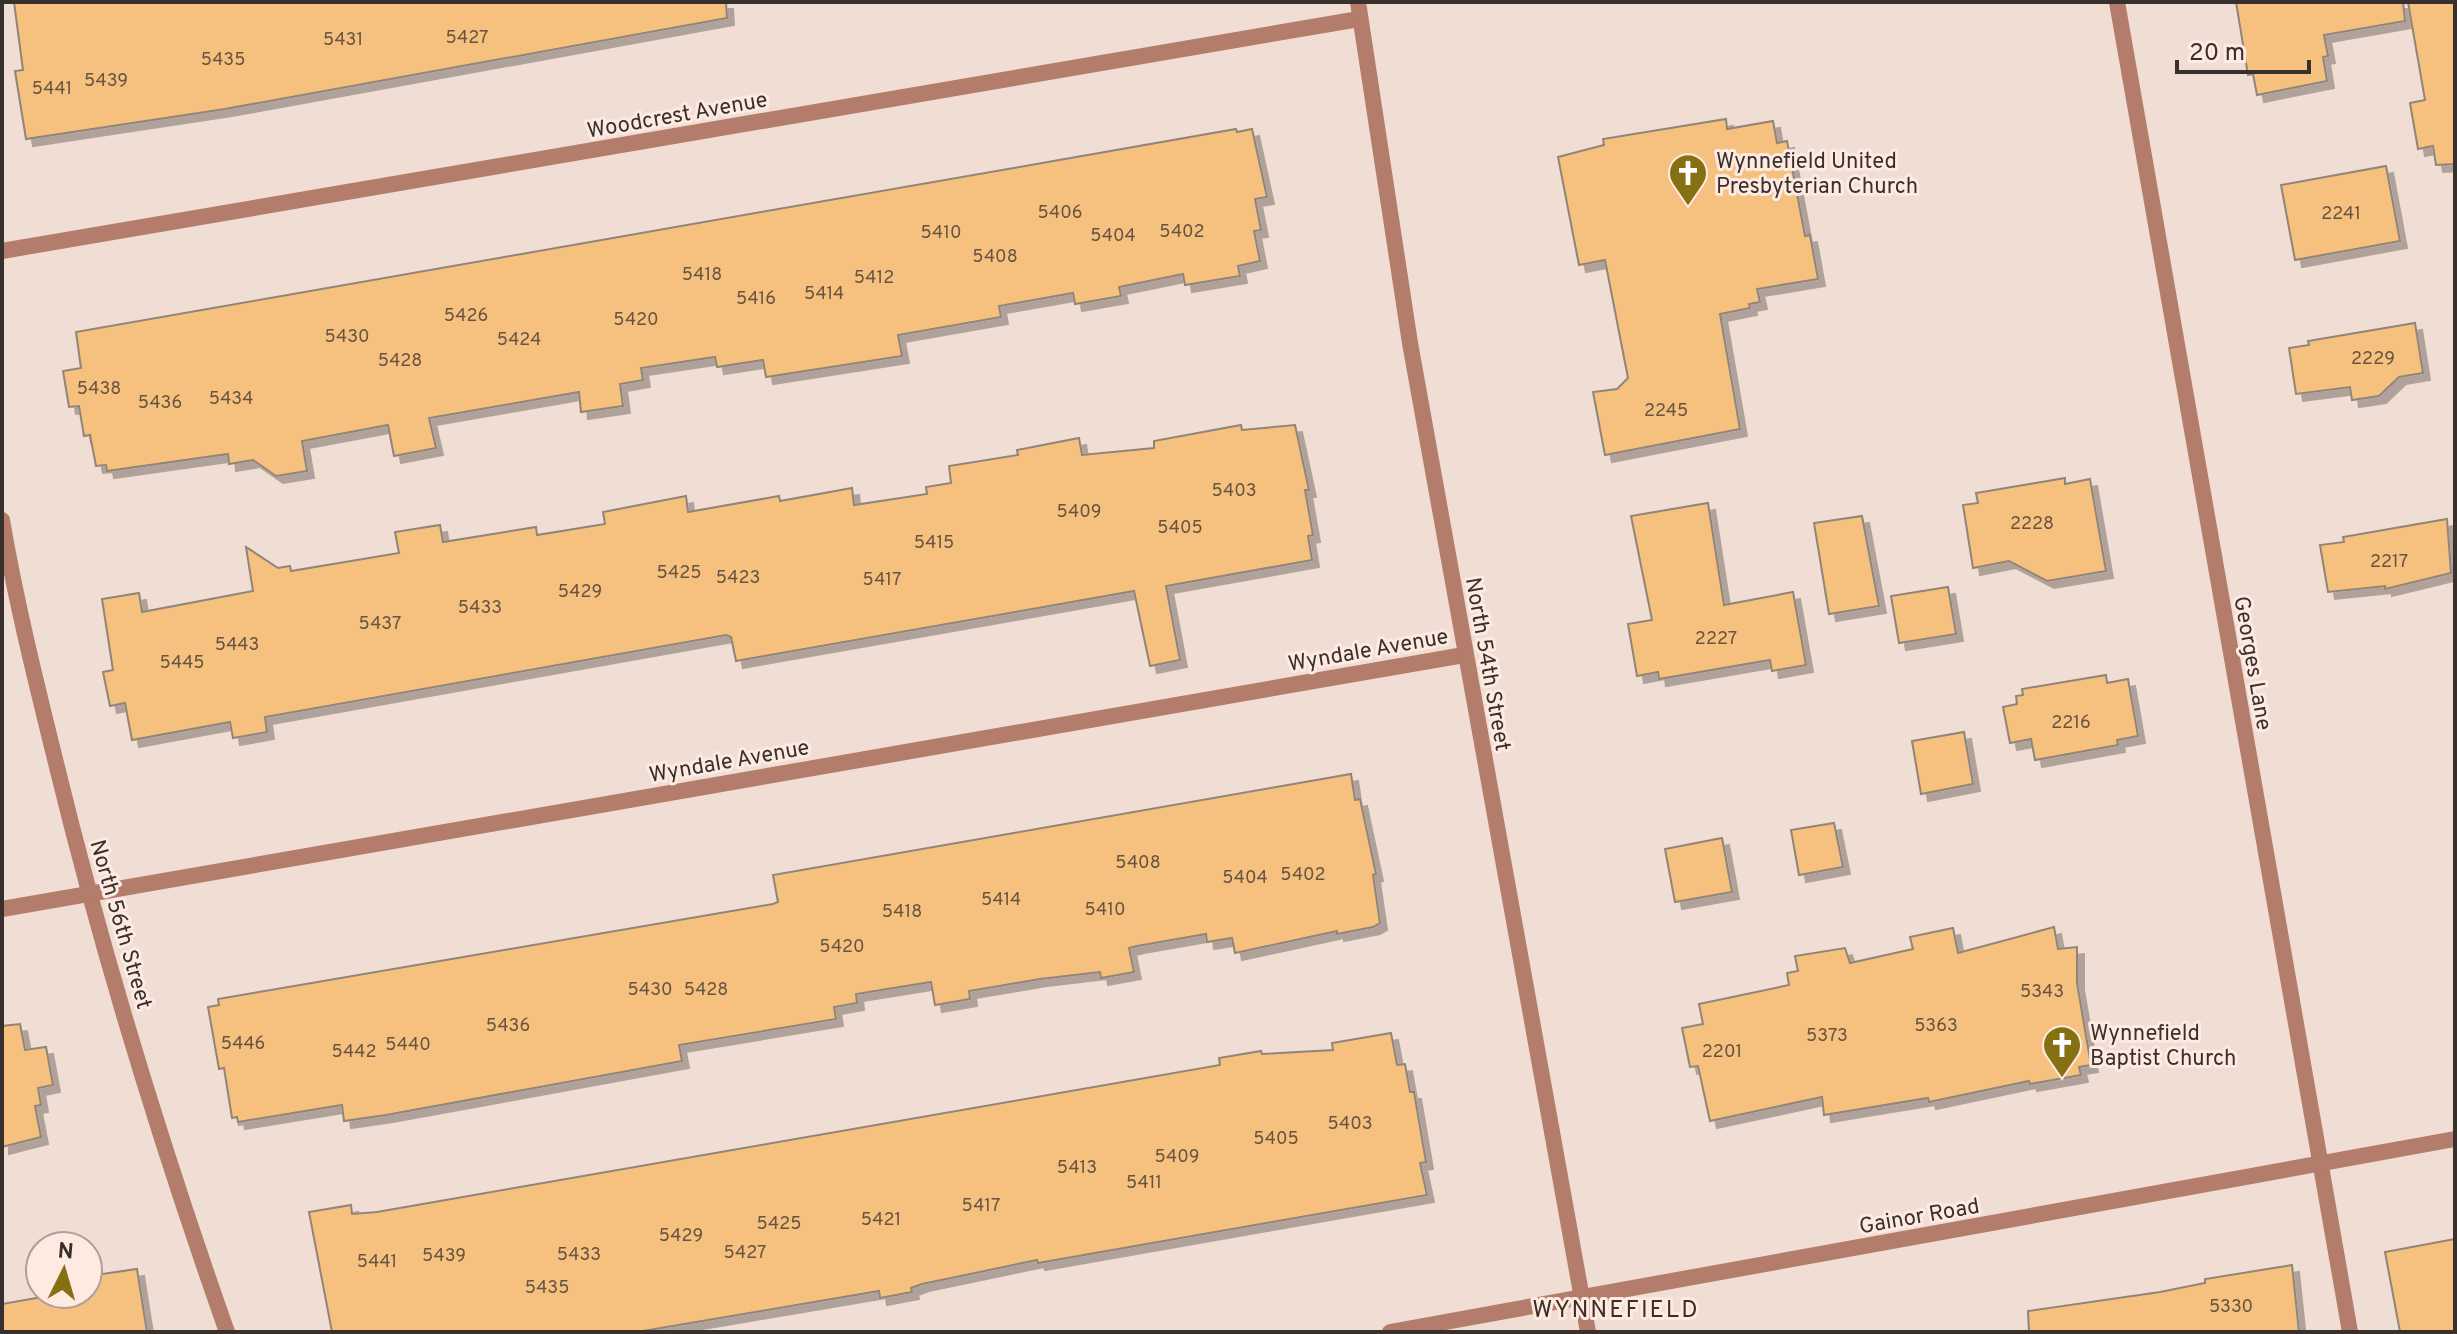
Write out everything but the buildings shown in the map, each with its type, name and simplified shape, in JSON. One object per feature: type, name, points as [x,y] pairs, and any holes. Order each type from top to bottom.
[{"type":"street","name":"Georges Lane","points":[[2117,2],[2350,1332]]},
{"type":"street","name":"Woodcrest Avenue","points":[[2,251],[1358,11]]},
{"type":"street","name":"North 54th Street","points":[[1358,11],[1464,655],[1588,1332]]},
{"type":"street","name":"North 56th Street","points":[[2,520],[14,593],[88,894],[179,1196],[227,1332]]},
{"type":"street","name":"Wyndale Avenue","points":[[2,909],[1464,655]]},
{"type":"street","name":"Gainor Road","points":[[1390,1332],[2455,1139]]},
{"type":"place","name":"Wynnefield United Presbyterian Church","points":[[1688,207]]},
{"type":"place","name":"Wynnefield Baptist Church","points":[[2062,1079]]},
{"type":"district","name":"WYNNEFIELD","points":[[1616,1309]]}]
